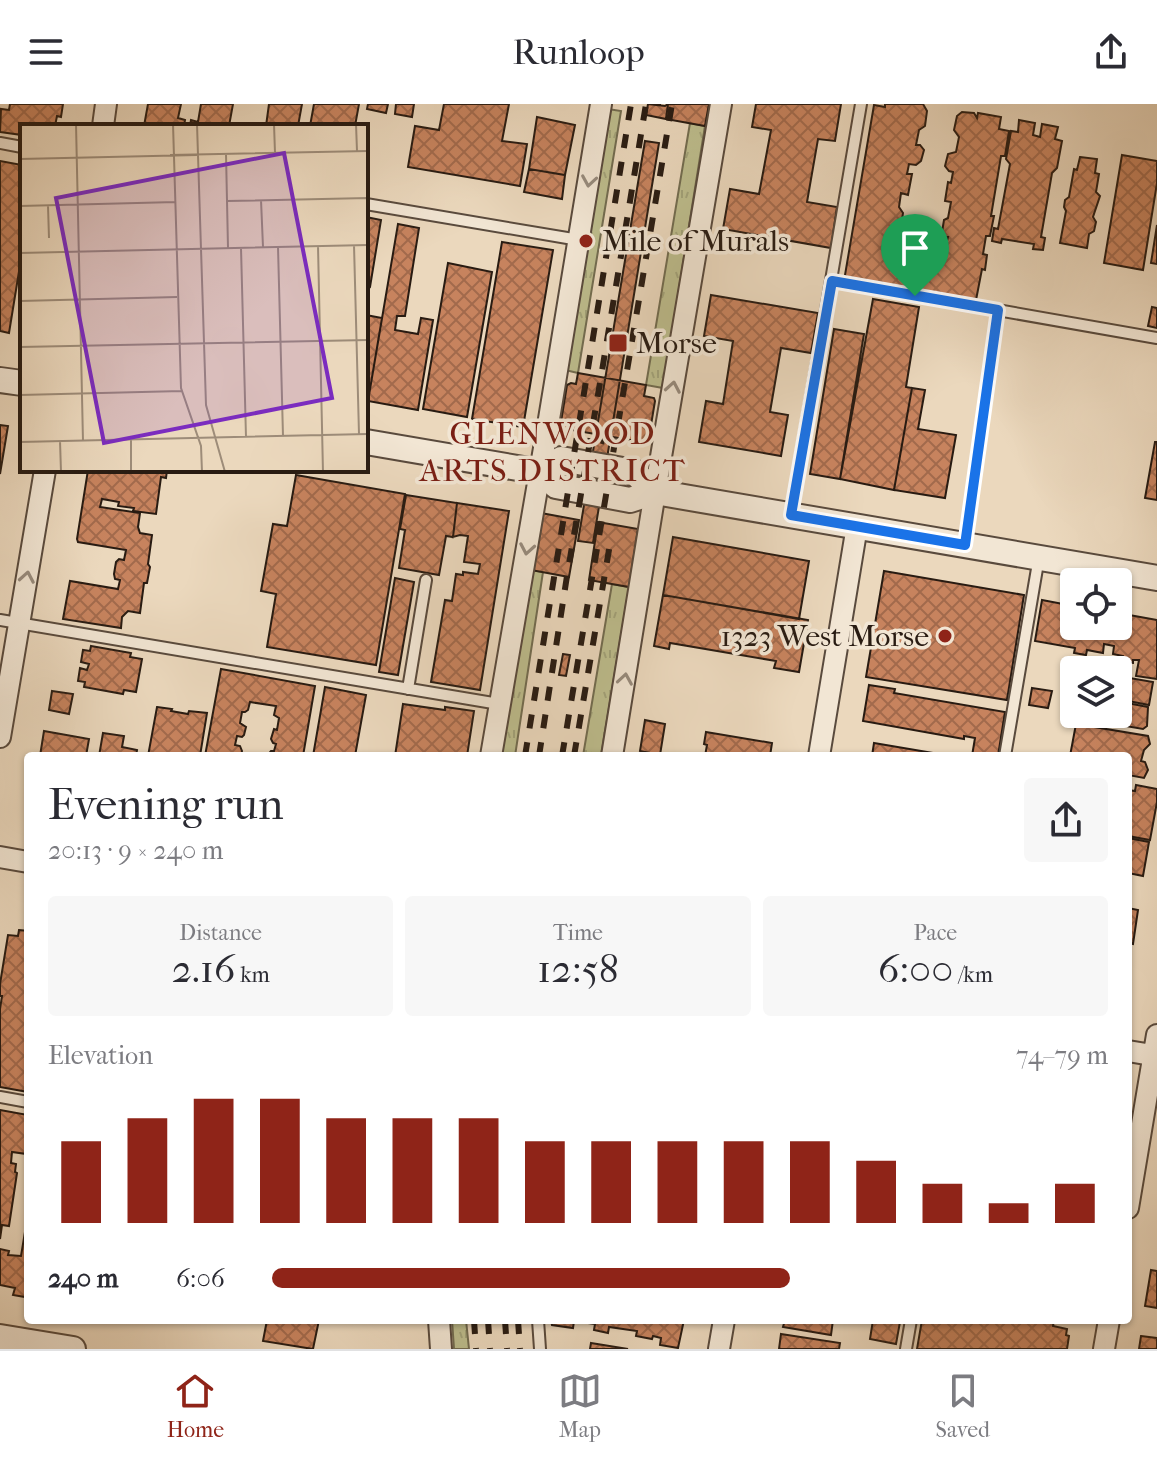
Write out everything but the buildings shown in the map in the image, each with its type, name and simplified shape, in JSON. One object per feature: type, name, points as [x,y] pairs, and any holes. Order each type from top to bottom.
[{"type":"street","points":[[103,124],[106,104]]},
{"type":"street","points":[[492,752],[601,104]]},
{"type":"street","points":[[613,752],[721,104]]},
{"type":"street","points":[[0,380],[20,383]]},
{"type":"street","points":[[368,442],[541,472],[556,486],[630,500],[655,492],[1157,578]]},
{"type":"street","points":[[0,737],[10,622],[45,472]]},
{"type":"street","points":[[820,752],[857,526]]},
{"type":"street","points":[[0,857],[24,861]]},
{"type":"street","points":[[1132,1051],[1156,1049],[1132,1185]]},
{"type":"street","points":[[439,1324],[441,1349]]},
{"type":"street","points":[[719,1349],[723,1324]]},
{"type":"street","points":[[1104,1349],[1108,1324]]},
{"type":"street","points":[[0,1337],[73,1349]]},
{"type":"lane","points":[[791,515],[861,104]]},
{"type":"lane","points":[[0,143],[20,147]]},
{"type":"lane","points":[[368,204],[579,240]]},
{"type":"lane","points":[[832,281],[1157,338]]},
{"type":"lane","points":[[965,545],[998,310]]},
{"type":"lane","points":[[1006,752],[1039,557]]},
{"type":"lane","points":[[408,689],[426,580]]},
{"type":"lane","points":[[10,622],[499,704]]},
{"type":"lane","points":[[0,1097],[24,1101]]},
{"type":"lane","points":[[538,1324],[540,1349]]},
{"type":"lane","points":[[906,1349],[910,1324]]},
{"type":"path","points":[[602,444],[604,436]]},
{"type":"green space","points":[[608,109],[621,111],[578,373],[565,370]]},
{"type":"green space","points":[[690,123],[705,126],[663,388],[646,385]]},
{"type":"green space","points":[[531,570],[543,572],[516,752],[500,752]]},
{"type":"green space","points":[[612,584],[629,587],[602,752],[584,752]]},
{"type":"green space","points":[[452,1324],[466,1324],[469,1349],[454,1349]]},
{"type":"railway","points":[[526,752],[631,104]]},
{"type":"railway","points":[[540,752],[646,104]]},
{"type":"railway","points":[[563,752],[672,104]]},
{"type":"railway","points":[[575,752],[611,538]]},
{"type":"railway","points":[[474,1324],[476,1349]]},
{"type":"railway","points":[[488,1324],[490,1349]]},
{"type":"railway","points":[[505,1324],[507,1349]]},
{"type":"railway","points":[[518,1324],[520,1349]]},
{"type":"place","name":"Mile of Murals","points":[[586,241]]},
{"type":"place","name":"Morse","points":[[618,343]]},
{"type":"place","name":"1323 West Morse","points":[[945,636]]},
{"type":"district","name":"GLENWOOD ARTS DISTRICT","points":[[553,452]]},
{"type":"route","points":[[832,281],[915,296],[998,310],[965,545],[791,515],[832,281]]}]
